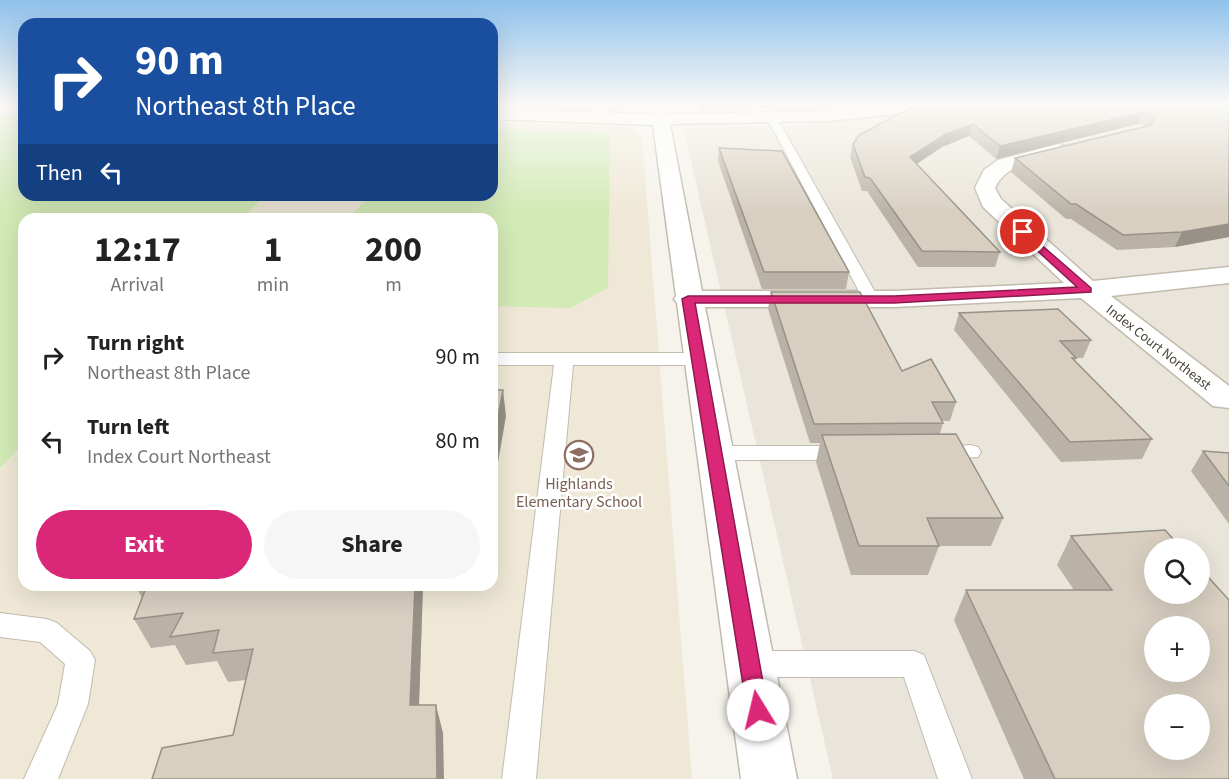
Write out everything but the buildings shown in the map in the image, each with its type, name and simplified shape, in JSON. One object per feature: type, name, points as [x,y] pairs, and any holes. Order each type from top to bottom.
[{"type":"street","points":[[663,140],[769,779]]},
{"type":"street","name":"Index Court Northeast","points":[[1082,145],[1005,164],[991,174],[985,188],[990,202],[1087,290],[1225,399]]},
{"type":"street","points":[[688,299],[871,299],[1087,290],[1229,275]]},
{"type":"lane","points":[[777,140],[871,299]]},
{"type":"lane","points":[[498,359],[698,359]]},
{"type":"lane","points":[[519,779],[564,359]]},
{"type":"lane","points":[[924,453],[970,452]]},
{"type":"lane","points":[[714,453],[865,453]]},
{"type":"lane","points":[[0,625],[47,630],[80,660],[73,704],[41,779]]},
{"type":"lane","points":[[750,664],[914,664],[955,779]]},
{"type":"shaded area","name":"Highlands Elementary School","points":[[498,140],[642,140],[692,779],[0,779],[0,468],[18,449],[18,591],[498,591],[498,213],[248,213],[260,201],[498,201]]},
{"type":"shaded area","points":[[686,140],[1229,140],[1229,779],[833,779]]},
{"type":"green space","points":[[0,140],[18,140],[18,201],[260,201],[248,213],[18,213],[18,449],[0,468]]},
{"type":"green space","points":[[498,140],[610,140],[608,288],[570,308],[498,306],[498,213],[353,213],[365,201],[498,201]]},
{"type":"place","name":"Highlands Elementary School","points":[[579,455]]},
{"type":"route","points":[[758,710],[688,299],[894,299],[1087,290],[1023,232]]}]
